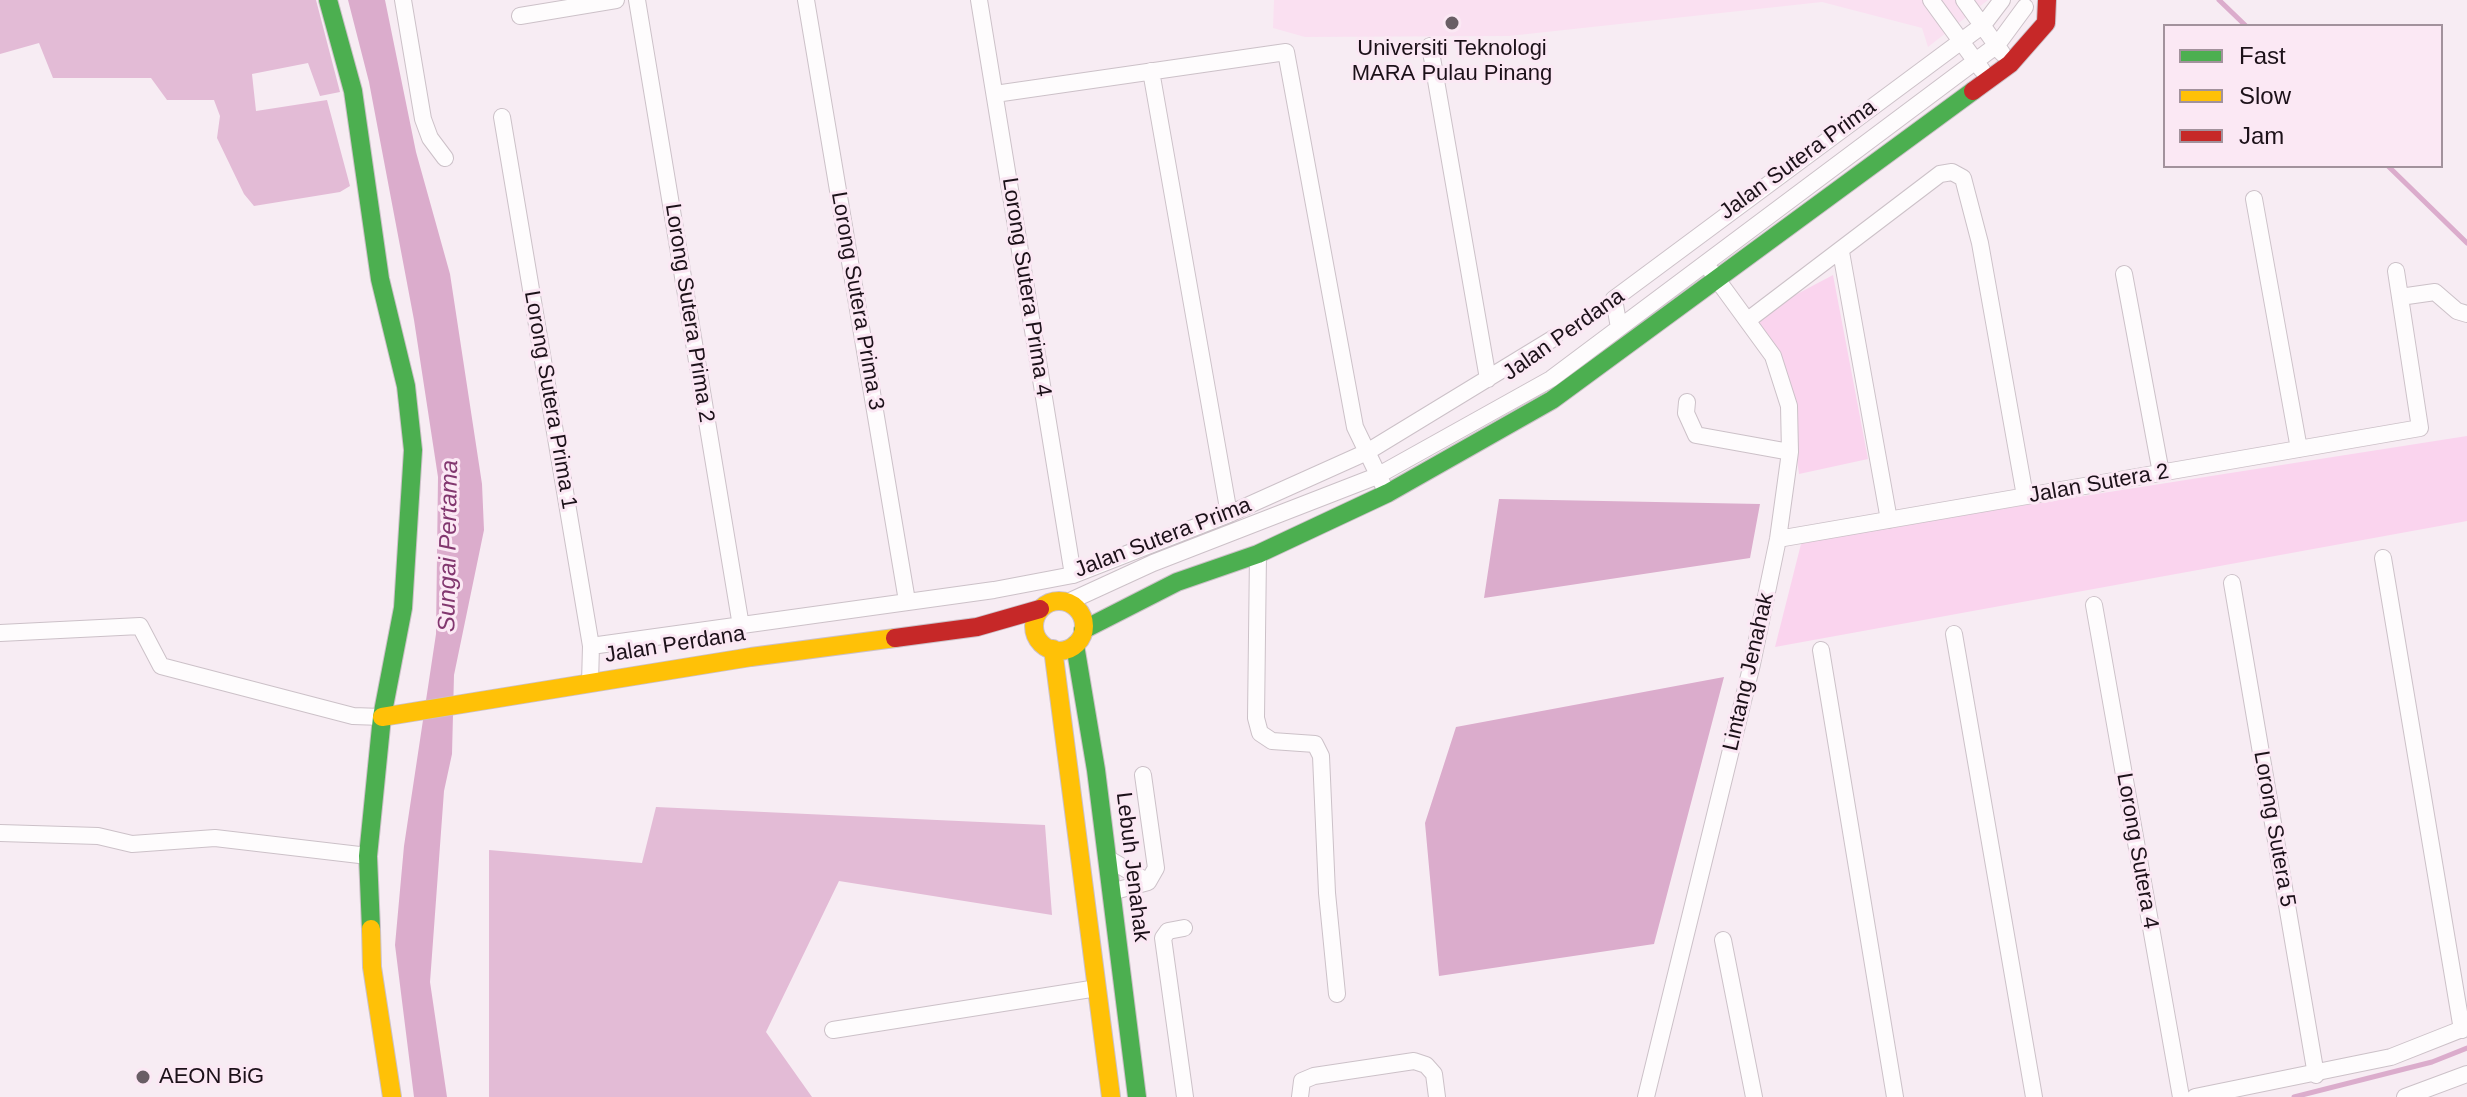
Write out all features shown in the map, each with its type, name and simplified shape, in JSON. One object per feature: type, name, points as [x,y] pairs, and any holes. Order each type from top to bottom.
[{"type":"street","points":[[328,0],[353,91],[380,279],[406,386],[413,450],[403,608],[382,717],[368,856],[370,951],[392,1097]]},
{"type":"street","points":[[403,0],[423,119],[430,138],[445,158]]},
{"type":"street","points":[[520,16],[616,0]]},
{"type":"street","name":"Lorong Sutera Prima 2","points":[[637,0],[741,626]]},
{"type":"street","name":"Lorong Sutera Prima 3","points":[[806,0],[907,601]]},
{"type":"street","name":"Lorong Sutera Prima 4","points":[[979,0],[1073,575]]},
{"type":"street","points":[[1931,0],[1989,80]]},
{"type":"street","points":[[1964,0],[2010,64]]},
{"type":"street","name":"Jalan Sutera Prima","points":[[1619,328],[1614,299],[1983,25],[2002,0]]},
{"type":"street","name":"Jalan Perdana","points":[[1079,638],[1177,582],[1258,554],[1388,493],[1552,400],[2010,64],[2046,23],[2047,0]]},
{"type":"street","name":"Jalan Perdana","points":[[1068,602],[1153,563],[1377,476],[1551,379],[1997,45],[2025,7]]},
{"type":"street","points":[[1430,46],[1488,379]]},
{"type":"street","points":[[995,94],[1286,52],[1355,427],[1388,493]]},
{"type":"street","points":[[1151,71],[1229,514]]},
{"type":"street","name":"Lorong Sutera Prima 1","points":[[502,117],[591,646],[590,683]]},
{"type":"street","points":[[1748,320],[1940,174],[1952,172],[1963,178],[1970,194],[2025,496]]},
{"type":"street","points":[[2254,199],[2299,449]]},
{"type":"street","points":[[1841,252],[1889,520]]},
{"type":"street","name":"Lintang Jenahak","points":[[1646,1097],[1752,664],[1778,539],[1790,452],[1789,406],[1773,356],[1705,264]]},
{"type":"street","points":[[2396,271],[2400,297],[2435,292],[2457,311],[2467,314]]},
{"type":"street","points":[[2124,274],[2161,473]]},
{"type":"street","name":"Jalan Sutera 2","points":[[1778,539],[2420,428],[2400,297]]},
{"type":"street","name":"Jalan Sutera Prima","points":[[591,646],[1073,575],[1229,514],[1367,452],[1554,338]]},
{"type":"street","points":[[1687,402],[1686,413],[1696,435],[1790,452]]},
{"type":"street","points":[[1258,554],[1256,718],[1260,733],[1272,741],[1315,744],[1321,756],[1327,893],[1337,994]]},
{"type":"street","points":[[2195,1097],[2316,1075],[2391,1057],[2464,1028],[2383,558]]},
{"type":"street","name":"Lorong Sutera 5","points":[[2232,583],[2316,1075]]},
{"type":"street","points":[[1046,644],[1066,649],[1079,638],[1079,611],[1068,602],[1053,602],[1040,609],[1035,627],[1046,644],[1111,1097]]},
{"type":"street","name":"Lorong Sutera 4","points":[[2094,605],[2181,1097]]},
{"type":"street","name":"Jalan Perdana","points":[[382,717],[751,657],[977,627],[1040,609]]},
{"type":"street","points":[[0,633],[140,626],[161,666],[353,716],[382,717]]},
{"type":"street","name":"Jalan Perdana","points":[[977,627],[1046,644]]},
{"type":"street","points":[[1954,634],[2034,1097]]},
{"type":"street","name":"Lebuh Jenahak","points":[[1079,638],[1137,1097]]},
{"type":"street","points":[[1821,650],[1895,1097]]},
{"type":"street","points":[[1143,775],[1157,858],[1148,882]]},
{"type":"street","points":[[0,833],[98,836],[132,844],[215,838],[368,856]]},
{"type":"street","points":[[1107,858],[1148,882]]},
{"type":"street","points":[[1111,892],[1148,882]]},
{"type":"street","points":[[1184,928],[1168,931],[1163,938],[1185,1097]]},
{"type":"street","points":[[1723,940],[1754,1097]]},
{"type":"street","points":[[833,1030],[1097,988]]},
{"type":"street","points":[[1300,1097],[1302,1081],[1314,1076],[1414,1061],[1426,1065],[1434,1074],[1437,1097]]},
{"type":"street","points":[[2405,1097],[2467,1074]]},
{"type":"shaded area","points":[[0,0],[316,0],[340,92],[320,96],[308,63],[252,74],[256,111],[327,100],[350,186],[340,192],[254,206],[244,194],[217,138],[220,116],[214,100],[167,100],[151,78],[53,78],[39,43],[0,54]]},
{"type":"shaded area","name":"Universiti Teknologi MARA Pulau Pinang","points":[[1274,0],[1988,0],[1928,47],[1922,28],[1822,2],[1509,36],[1305,37],[1273,28]]},
{"type":"shaded area","points":[[1833,275],[1868,459],[1799,474],[1789,406],[1748,320]]},
{"type":"shaded area","points":[[2467,436],[2467,521],[1775,647],[1802,540]]},
{"type":"shaded area","points":[[656,807],[1045,825],[1052,915],[839,881],[766,1032],[812,1097],[489,1097],[489,850],[642,863]]},
{"type":"water","name":"Sungai Pertama","points":[[348,0],[385,0],[416,152],[450,274],[482,484],[484,530],[454,675],[452,754],[444,791],[430,982],[447,1097],[414,1097],[395,945],[404,846],[436,634],[438,477],[414,320],[369,82]]},
{"type":"water","points":[[1499,499],[1760,504],[1750,558],[1484,598]]},
{"type":"water","points":[[1724,677],[1654,944],[1439,976],[1425,823],[1456,727]]},
{"type":"waterway","points":[[2219,0],[2244,24]]},
{"type":"waterway","points":[[2390,168],[2467,243]]},
{"type":"waterway","points":[[2294,1097],[2432,1062],[2467,1048]]},
{"type":"traffic: fast","points":[[328,0],[353,91],[380,279],[406,386],[413,450],[403,608],[382,717],[368,856],[371,929]]},
{"type":"traffic: fast","points":[[1083,630],[1177,582],[1258,554],[1388,493],[1552,400],[1973,91]]},
{"type":"traffic: fast","points":[[1075,645],[1096,770],[1137,1097]]},
{"type":"traffic: slow","points":[[1059,601],[1076,609],[1084,626],[1076,643],[1059,651],[1042,643],[1034,626],[1042,609],[1059,601]]},
{"type":"traffic: slow","points":[[382,717],[751,657],[895,638]]},
{"type":"traffic: slow","points":[[1053,649],[1111,1097]]},
{"type":"traffic: slow","points":[[371,929],[372,967],[392,1097]]},
{"type":"traffic: jam","points":[[1973,91],[2010,64],[2046,23],[2047,0]]},
{"type":"traffic: jam","points":[[895,638],[977,627],[1040,609]]},
{"type":"place","name":"Universiti Teknologi MARA Pulau Pinang","points":[[1452,23]]},
{"type":"place","name":"AEON BiG","points":[[143,1077]]}]
